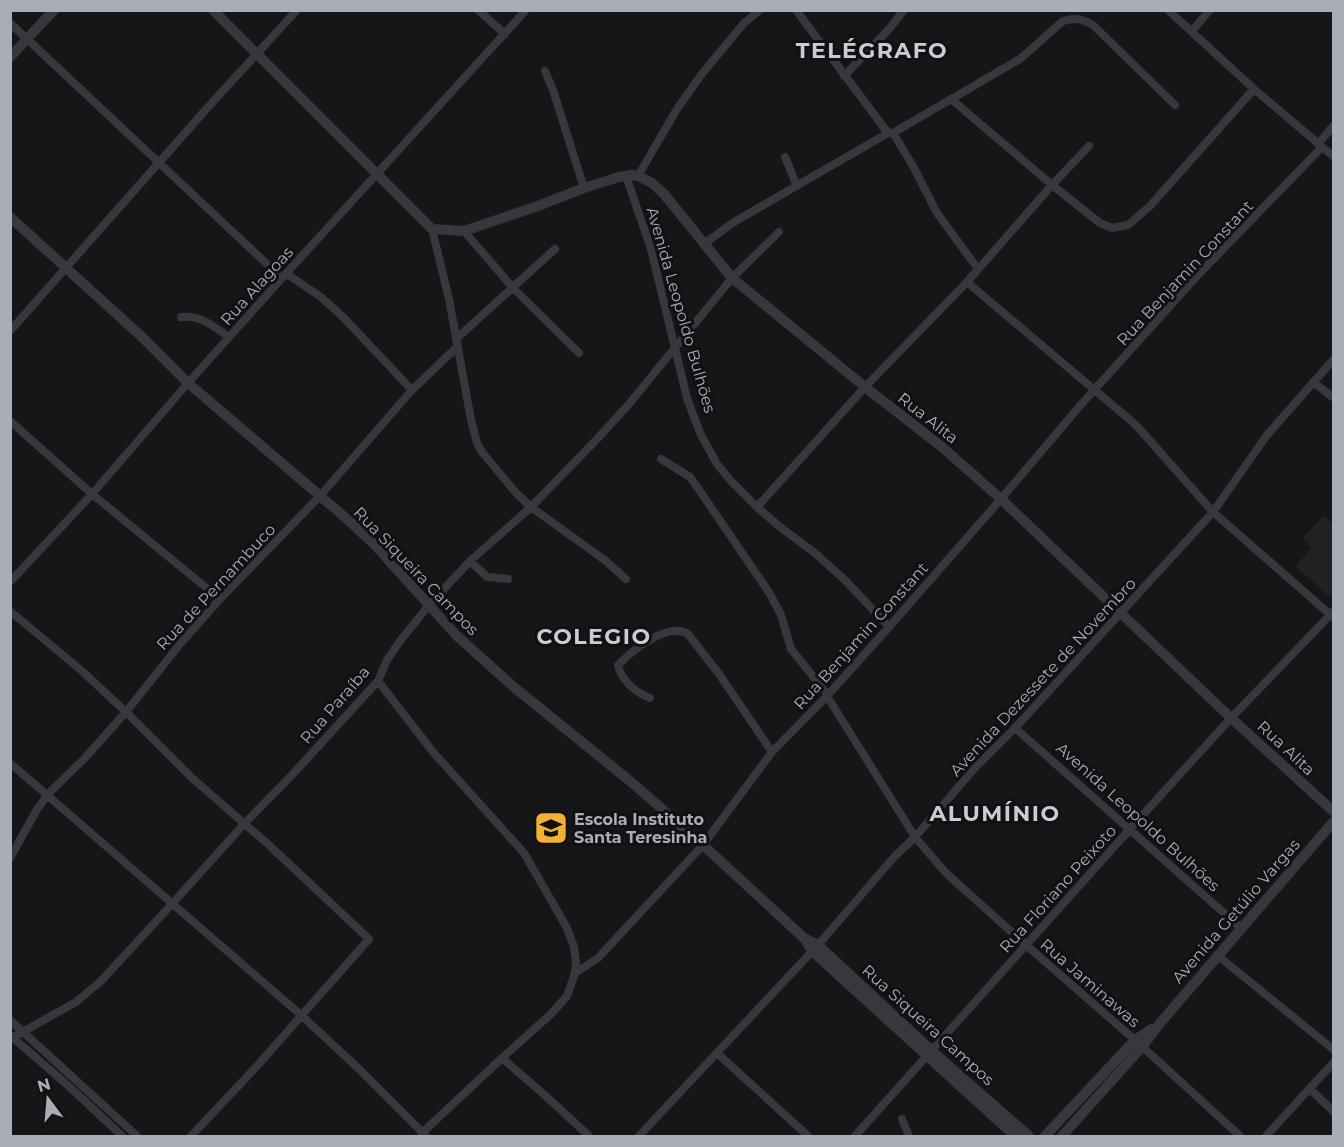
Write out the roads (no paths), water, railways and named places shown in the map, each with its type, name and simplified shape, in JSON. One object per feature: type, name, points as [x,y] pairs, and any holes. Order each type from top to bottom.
[{"type":"street","points":[[10,57],[54,10]]},
{"type":"street","points":[[213,10],[432,229],[449,299],[477,443],[489,463],[531,507],[606,561],[626,579]]},
{"type":"street","points":[[10,331],[297,10]]},
{"type":"street","points":[[478,10],[505,34]]},
{"type":"street","name":"Rua Alagoas","points":[[10,582],[92,494],[229,337],[526,10]]},
{"type":"street","points":[[796,10],[844,76],[890,133],[913,166],[937,213],[978,269]]},
{"type":"street","points":[[844,76],[904,10]]},
{"type":"street","points":[[1168,10],[1254,89],[1334,157]]},
{"type":"street","points":[[1192,31],[1210,10]]},
{"type":"street","points":[[432,229],[464,231],[584,188],[626,176],[638,176],[677,109],[700,75],[755,12]]},
{"type":"street","points":[[704,244],[734,222],[1020,59],[1063,21],[1071,18],[1082,19],[1093,25],[1175,105]]},
{"type":"street","points":[[10,22],[160,163],[285,276],[321,297],[344,318],[412,390]]},
{"type":"street","points":[[545,71],[554,90],[584,188]]},
{"type":"street","points":[[951,99],[1100,223],[1112,228],[1120,228],[1134,221],[1150,206],[1254,89]]},
{"type":"street","name":"Rua Benjamin Constant","points":[[575,973],[598,958],[704,845],[772,752],[889,627],[1094,390],[1197,276],[1320,146],[1334,125]]},
{"type":"street","points":[[757,507],[865,387],[967,282],[1089,146]]},
{"type":"street","points":[[785,157],[797,186]]},
{"type":"street","name":"Avenida Leopoldo Bulhões","points":[[626,176],[651,249],[687,398],[700,433],[713,458],[732,482],[757,507],[846,581],[889,627]]},
{"type":"street","name":"Rua Alita","points":[[638,176],[652,183],[664,194],[732,278],[942,447],[1334,812]]},
{"type":"street","name":"Rua Siqueira Campos","points":[[10,217],[142,337],[188,383],[373,543],[456,635],[514,688],[621,774],[704,845],[930,1054],[1015,1137]]},
{"type":"street","points":[[464,231],[513,288],[579,353]]},
{"type":"street","name":"Rua Paraíba","points":[[11,1037],[76,1002],[101,981],[378,681],[387,660],[429,605],[487,544],[531,507],[598,438],[629,404],[732,278],[779,231]]},
{"type":"street","name":"Rua de Pernambuco","points":[[10,858],[48,794],[85,758],[126,712],[180,644],[220,599],[319,497],[456,343],[555,249]]},
{"type":"street","points":[[967,282],[1136,425],[1213,512],[1332,614]]},
{"type":"street","points":[[181,317],[193,316],[229,337]]},
{"type":"street","name":"Avenida Dezessete de Novembro","points":[[639,1137],[815,948],[975,768],[1015,728],[1213,512],[1268,435],[1334,358]]},
{"type":"street","points":[[1312,382],[1334,398]]},
{"type":"street","points":[[10,421],[92,494],[220,599]]},
{"type":"street","name":"Rua Jaminawas","points":[[661,459],[690,477],[770,594],[781,615],[790,649],[827,695],[915,837],[946,873],[1240,1137]]},
{"type":"street","points":[[470,561],[487,577],[508,579]]},
{"type":"street","points":[[10,611],[82,671],[192,778],[270,846],[369,939],[191,1137]]},
{"type":"street","name":"Rua Floriano Peixoto","points":[[855,1137],[1231,718],[1332,614]]},
{"type":"street","points":[[650,698],[633,687],[620,674],[618,665],[654,637],[666,632],[682,631],[688,634],[719,674],[772,752]]},
{"type":"street","points":[[10,763],[301,1015],[358,1068],[423,1135],[551,1014],[567,996],[576,963],[567,928],[524,853],[434,752],[378,681]]},
{"type":"street","name":"Avenida Leopoldo Bulhões","points":[[1015,728],[1241,928]]},
{"type":"street","name":"Avenida Getúlio Vargas","points":[[1045,1137],[1090,1097],[1161,1022],[1334,820]]},
{"type":"street","points":[[1217,956],[1334,1050]]},
{"type":"street","points":[[10,1020],[136,1137]]},
{"type":"street","points":[[11,1037],[122,1137]]},
{"type":"street","points":[[717,1053],[808,1137]]},
{"type":"street","name":"Rua Siqueira Campos","points":[[930,1054],[1029,1137]]},
{"type":"street","points":[[502,1058],[589,1137]]},
{"type":"street","points":[[1266,1137],[1334,1062]]},
{"type":"street","points":[[1310,1089],[1334,1113]]},
{"type":"street","name":"Avenida Getúlio Vargas","points":[[1062,1137],[1090,1097]]},
{"type":"street","points":[[99,1114],[106,1108]]},
{"type":"street","points":[[902,1119],[909,1137]]},
{"type":"place","name":"Escola Instituto Santa Teresinha","points":[[551,828]]},
{"type":"district","name":"TELÉGRAFO","points":[[872,50]]},
{"type":"district","name":"COLEGIO","points":[[594,636]]},
{"type":"district","name":"ALUMÍNIO","points":[[995,813]]}]
